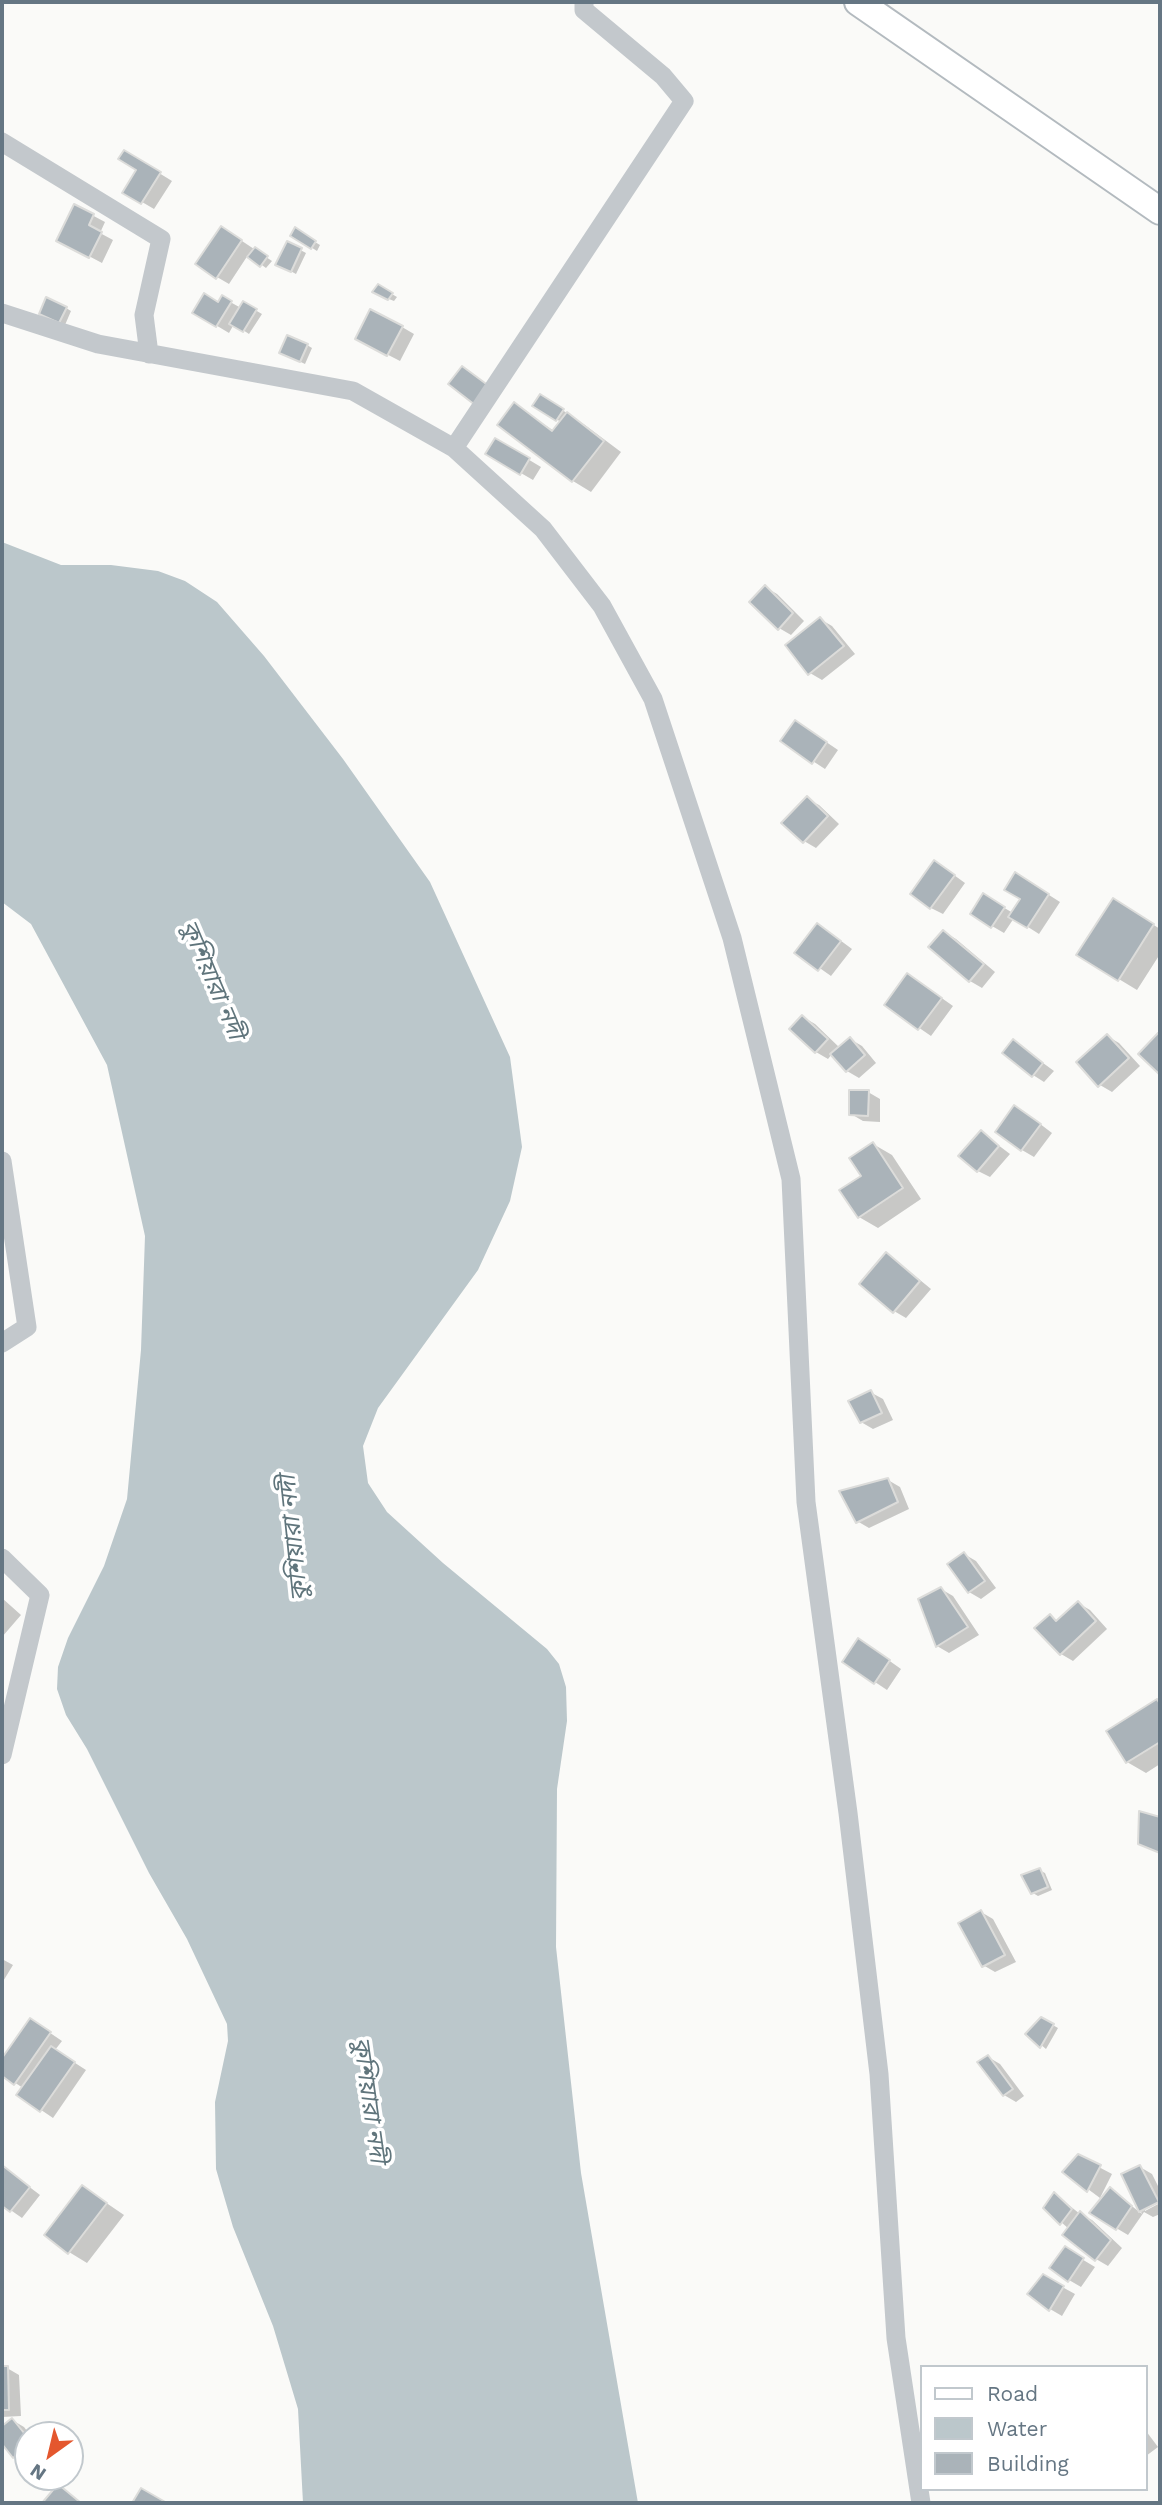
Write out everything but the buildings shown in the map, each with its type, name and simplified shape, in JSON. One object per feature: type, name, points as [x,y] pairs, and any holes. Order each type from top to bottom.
[{"type":"main road","points":[[858,2],[1160,211]]},
{"type":"street","points":[[454,448],[684,101],[663,76],[584,10],[583,2]]},
{"type":"street","points":[[2,142],[160,239],[144,315],[149,354]]},
{"type":"street","points":[[2,313],[98,344],[353,391],[454,448],[543,529],[602,606],[653,699],[732,939],[791,1179],[806,1502],[877,2060],[896,2338],[921,2503]]},
{"type":"street","points":[[2,1161],[27,1327],[2,1343]]},
{"type":"street","points":[[2,1558],[40,1595],[2,1755]]},
{"type":"water","name":"কুশিয়ারা নদী","points":[[2,542],[61,565],[111,565],[158,571],[185,581],[217,602],[264,656],[343,759],[430,882],[510,1057],[522,1147],[510,1201],[478,1270],[378,1408],[363,1446],[368,1483],[387,1512],[443,1563],[547,1649],[559,1664],[566,1687],[567,1721],[557,1789],[556,1947],[581,2173],[638,2503],[303,2503],[298,2409],[273,2326],[233,2227],[216,2169],[215,2102],[228,2041],[227,2024],[187,1939],[149,1873],[87,1749],[66,1715],[57,1689],[58,1667],[68,1638],[104,1566],[127,1499],[141,1350],[145,1236],[107,1065],[31,924],[2,902]]}]
